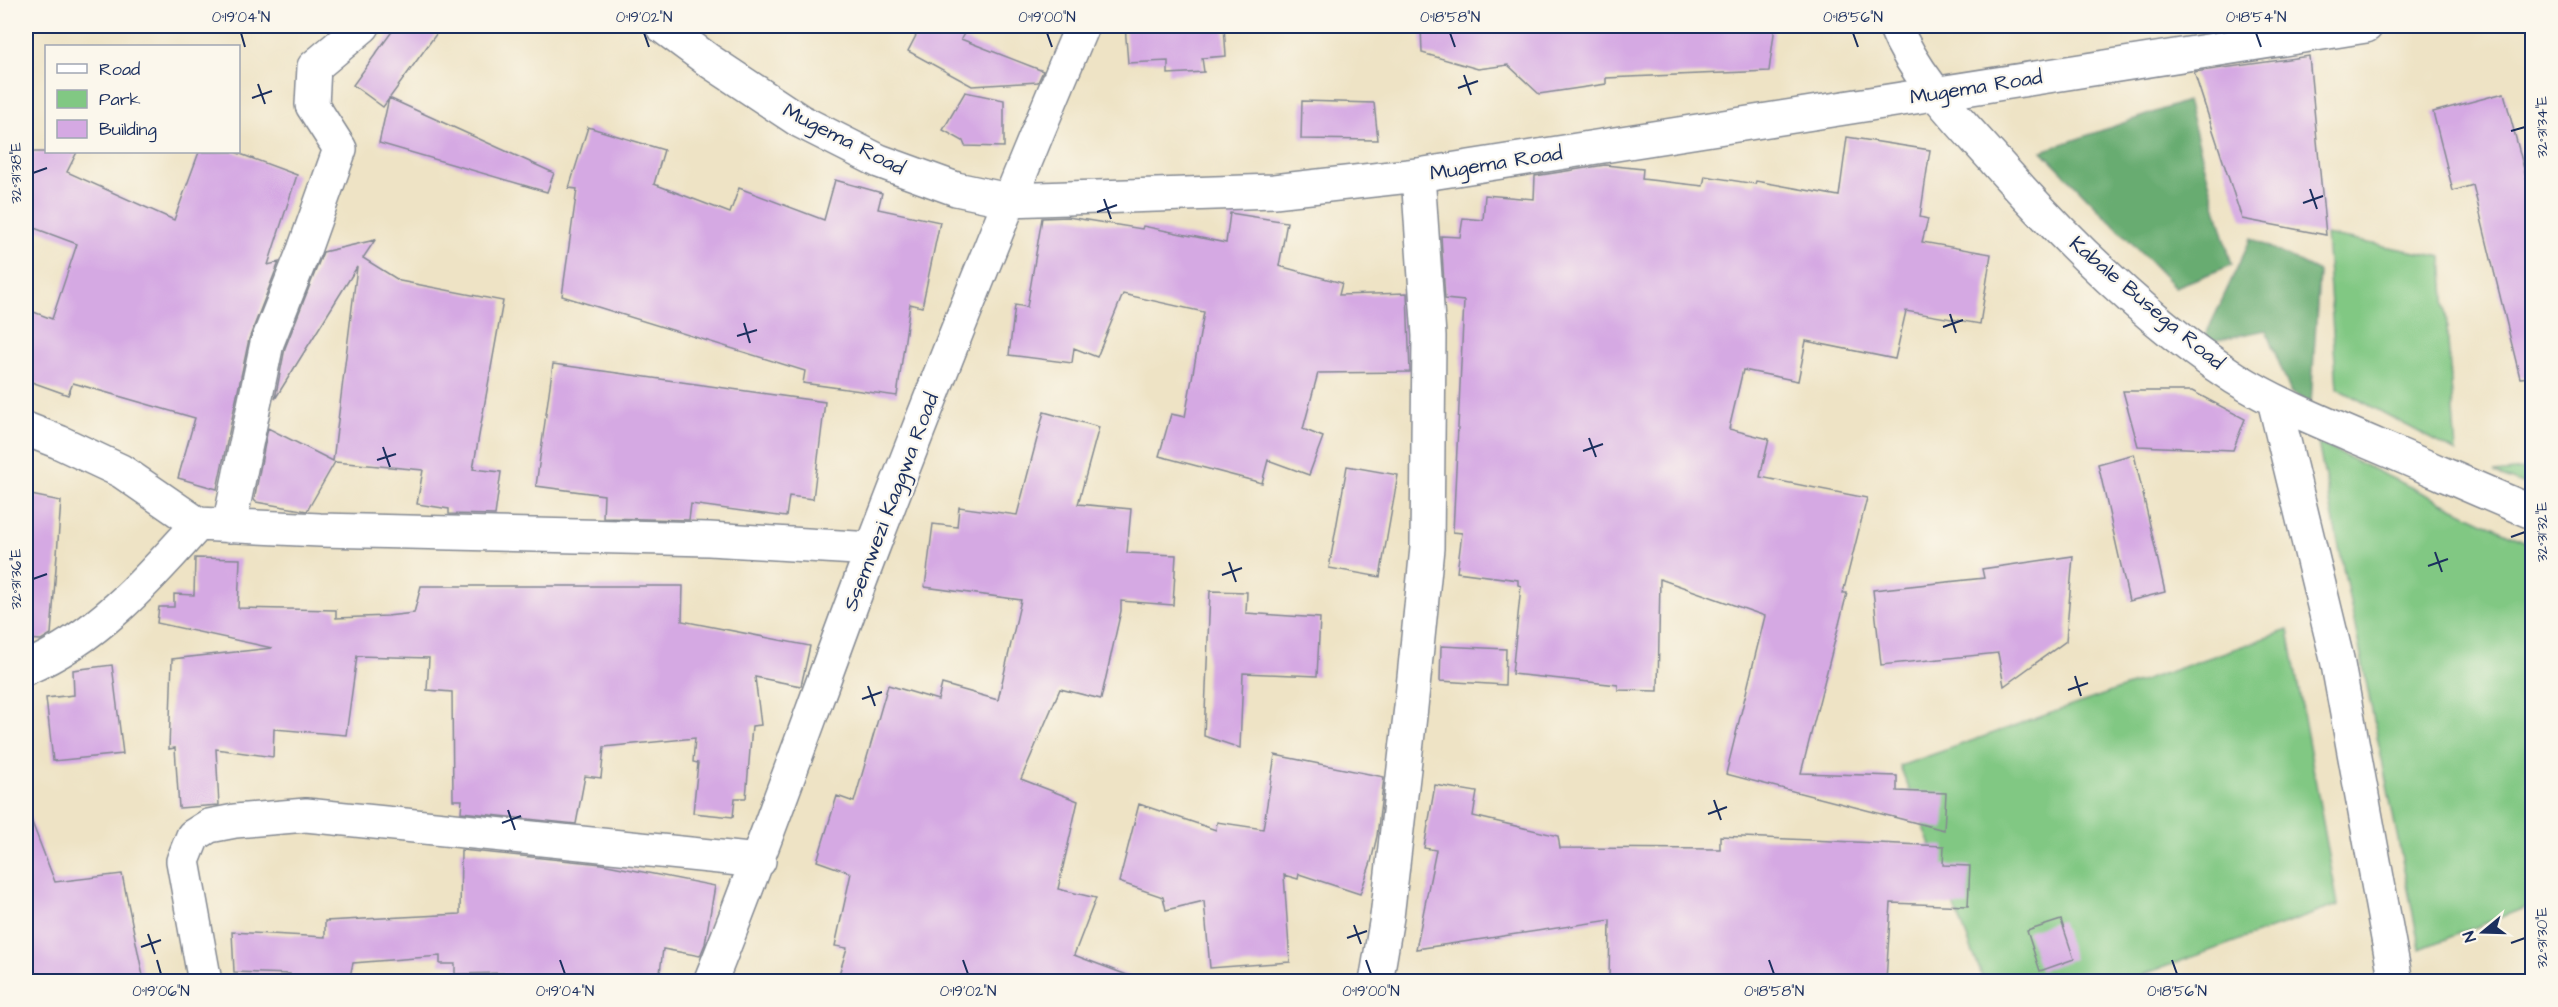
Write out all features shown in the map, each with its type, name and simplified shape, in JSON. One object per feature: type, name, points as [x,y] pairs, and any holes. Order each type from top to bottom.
[{"type":"street","points":[[26,668],[54,656],[89,633],[213,525],[267,343],[304,250],[340,149],[312,105],[314,67],[363,26]]},
{"type":"street","name":"Mugema Road","points":[[662,26],[708,60],[800,121],[879,161],[956,189],[1008,200],[1274,191],[1418,175],[1935,94],[2269,33],[2366,26]]},
{"type":"street","name":"Ssemwezi Kaggwa Road","points":[[710,981],[759,861],[872,549],[1008,200],[1082,26]]},
{"type":"street","name":"Kabale Busega Road","points":[[1894,26],[1902,44],[1935,94],[2023,193],[2099,268],[2179,337],[2235,377],[2274,400],[2324,424],[2532,512]]},
{"type":"street","points":[[1376,981],[1387,917],[1427,548],[1429,336],[1418,175]]},
{"type":"street","points":[[2274,400],[2337,659],[2396,981]]},
{"type":"street","points":[[26,429],[122,471],[213,525],[320,530],[709,539],[872,549]]},
{"type":"street","points":[[205,981],[183,861],[193,836],[209,826],[235,821],[306,815],[759,861]]},
{"type":"green space","points":[[2187,101],[2232,265],[2175,287],[2042,151]]},
{"type":"green space","points":[[2326,235],[2442,257],[2456,452],[2337,388]]},
{"type":"green space","points":[[2251,238],[2319,272],[2311,403],[2291,393],[2266,330],[2202,343]]},
{"type":"green space","points":[[2318,443],[2532,545],[2532,905],[2420,949]]},
{"type":"green space","points":[[2532,469],[2532,488],[2494,473]]},
{"type":"green space","points":[[2288,630],[2338,905],[2125,981],[1984,981],[1900,766]]},
{"type":"building","points":[[396,26],[442,26],[383,107],[353,85]]},
{"type":"building","points":[[921,26],[968,26],[961,39],[1043,71],[1038,82],[972,86],[908,51]]},
{"type":"building","points":[[1125,26],[1224,26],[1226,56],[1202,58],[1204,72],[1168,74],[1168,61],[1128,63]]},
{"type":"building","points":[[1421,26],[1775,26],[1769,71],[1606,78],[1606,84],[1539,94],[1508,65],[1478,69],[1422,53]]},
{"type":"building","points":[[2309,56],[2326,235],[2242,219],[2194,72]]},
{"type":"building","points":[[965,92],[1004,100],[1004,147],[965,146],[963,141],[943,130]]},
{"type":"building","points":[[2504,93],[2532,199],[2532,377],[2520,378],[2473,185],[2453,191],[2433,112]]},
{"type":"building","points":[[389,98],[554,173],[547,192],[379,143]]},
{"type":"building","points":[[1302,101],[1374,103],[1378,140],[1301,139]]},
{"type":"building","points":[[588,127],[664,150],[654,184],[730,213],[739,188],[824,220],[835,180],[882,193],[878,209],[940,222],[922,307],[910,304],[897,396],[803,383],[805,371],[562,296],[577,189],[569,188]]},
{"type":"building","points":[[1847,137],[1930,150],[1920,217],[1928,219],[1922,242],[1991,254],[1980,324],[1906,311],[1895,359],[1806,341],[1798,381],[1743,370],[1729,429],[1769,439],[1760,477],[1867,498],[1843,593],[1847,593],[1801,773],[1897,776],[1897,791],[1946,793],[1944,830],[1726,774],[1765,616],[1660,579],[1658,691],[1618,690],[1618,685],[1512,674],[1521,586],[1518,585],[1518,580],[1457,572],[1462,533],[1453,532],[1464,301],[1445,299],[1441,236],[1460,237],[1463,218],[1483,220],[1485,195],[1534,199],[1535,176],[1605,165],[1643,169],[1642,179],[1703,186],[1705,176],[1755,184],[1756,181],[1839,196]]},
{"type":"building","points":[[26,152],[76,153],[67,172],[174,220],[199,153],[238,153],[297,175],[268,265],[279,262],[249,339],[217,489],[178,478],[195,418],[73,383],[68,395],[26,380],[26,309],[52,319],[77,244],[26,225]]},
{"type":"building","points":[[1230,213],[1287,222],[1279,266],[1342,283],[1339,295],[1407,293],[1410,372],[1318,373],[1303,429],[1323,437],[1309,475],[1268,460],[1262,483],[1159,456],[1171,414],[1185,417],[1204,312],[1123,294],[1097,357],[1074,348],[1072,363],[1009,355],[1015,305],[1027,307],[1042,218],[1068,217],[1142,229],[1143,226],[1226,243]]},
{"type":"building","points":[[375,240],[363,258],[400,281],[503,301],[473,469],[501,472],[495,515],[449,514],[449,509],[417,504],[423,470],[335,462],[307,511],[254,500],[268,428],[333,461],[357,267],[275,399],[285,348],[323,252]]},
{"type":"building","points":[[553,364],[825,402],[813,499],[789,496],[786,517],[691,504],[689,520],[603,518],[604,495],[536,486]]},
{"type":"building","points":[[2123,391],[2192,391],[2245,419],[2233,450],[2138,446]]},
{"type":"building","points":[[1044,412],[1099,427],[1078,504],[1131,509],[1127,553],[1176,555],[1173,605],[1121,601],[1121,611],[1101,699],[1060,689],[1021,779],[1078,801],[1058,889],[1096,898],[1074,955],[1135,978],[1134,981],[837,981],[847,948],[835,946],[851,873],[817,861],[837,796],[854,802],[888,685],[938,700],[942,684],[998,700],[1021,600],[925,587],[933,524],[957,527],[959,507],[1017,515]]},
{"type":"building","points":[[2134,454],[2165,592],[2129,601],[2098,464]]},
{"type":"building","points":[[1347,466],[1398,475],[1380,577],[1329,568]]},
{"type":"building","points":[[26,494],[61,501],[51,634],[41,640],[26,639]]},
{"type":"building","points":[[2073,556],[2066,641],[2004,686],[1998,653],[1881,665],[1873,590],[1984,578],[1982,569]]},
{"type":"building","points":[[195,558],[240,559],[238,608],[336,610],[336,618],[387,616],[414,613],[421,586],[683,586],[682,621],[810,646],[801,686],[755,677],[761,725],[752,726],[746,798],[735,798],[733,817],[693,813],[698,763],[693,762],[695,738],[604,747],[601,778],[585,776],[576,824],[461,812],[462,800],[453,800],[452,692],[427,690],[429,658],[357,656],[346,735],[274,729],[273,757],[216,749],[219,805],[179,808],[175,748],[169,749],[172,659],[272,648],[157,623],[159,607],[174,607],[174,594],[194,595]]},
{"type":"building","points":[[1210,591],[1247,592],[1246,613],[1320,618],[1317,676],[1243,673],[1240,748],[1204,736]]},
{"type":"building","points":[[1441,646],[1506,649],[1505,685],[1440,681]]},
{"type":"building","points":[[112,665],[123,754],[53,761],[46,698],[74,695],[73,670]]},
{"type":"building","points":[[1275,755],[1384,777],[1377,836],[1371,862],[1360,894],[1299,874],[1298,879],[1284,875],[1290,962],[1210,968],[1204,901],[1166,910],[1163,897],[1119,882],[1139,804],[1216,830],[1217,822],[1263,829]]},
{"type":"building","points":[[1435,785],[1477,792],[1473,816],[1558,836],[1560,848],[1720,849],[1720,836],[1944,846],[1943,865],[1970,866],[1968,906],[1891,903],[1886,981],[1609,981],[1610,920],[1416,949],[1436,850],[1424,848]]},
{"type":"building","points":[[26,812],[28,812],[55,882],[122,874],[144,981],[65,981],[64,978],[26,981]]},
{"type":"building","points":[[461,850],[602,864],[715,886],[705,944],[700,956],[663,949],[659,981],[503,981],[503,973],[455,974],[455,964],[440,964],[440,956],[353,963],[349,981],[290,981],[290,974],[234,972],[232,932],[325,937],[325,921],[460,914]]},
{"type":"building","points":[[2061,920],[2074,959],[2040,971],[2027,931]]}]
